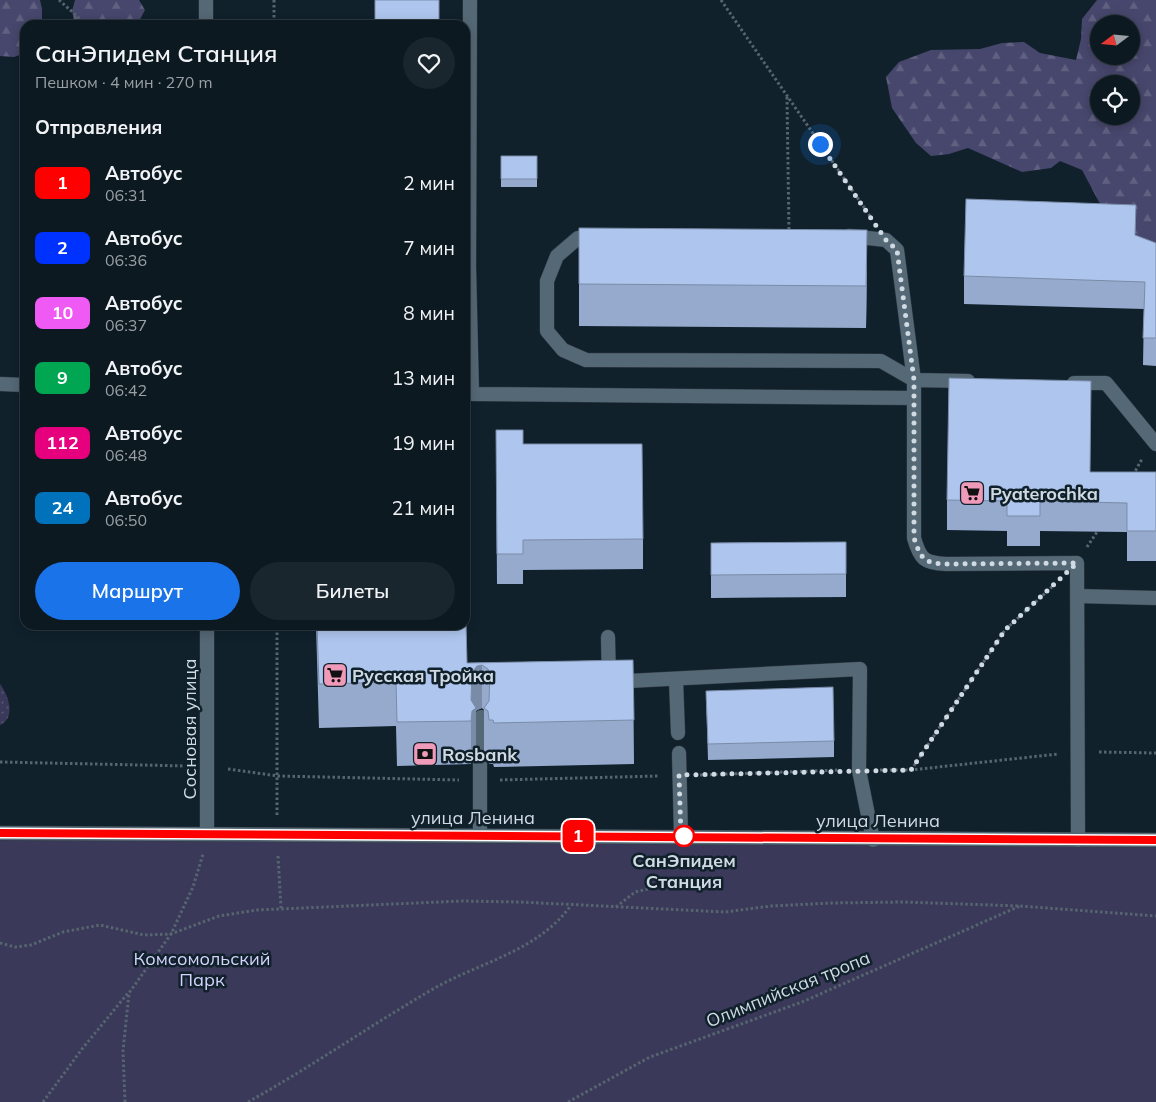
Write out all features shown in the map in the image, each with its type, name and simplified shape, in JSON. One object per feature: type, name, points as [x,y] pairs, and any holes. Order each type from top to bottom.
[{"type":"main road","points":[[206,0],[206,20]]},
{"type":"main road","points":[[470,0],[470,20]]},
{"type":"main road","points":[[833,236],[860,236],[886,240],[897,250],[914,380],[914,538],[919,553],[929,563],[1077,563],[1078,840]]},
{"type":"main road","points":[[607,238],[578,238],[557,256],[547,281],[547,331],[563,350],[578,357],[586,360],[614,361],[881,361],[914,380],[981,381]]},
{"type":"main road","points":[[470,344],[472,394],[913,398]]},
{"type":"main road","points":[[1058,383],[1106,383],[1155,443]]},
{"type":"main road","points":[[0,384],[20,385]]},
{"type":"main road","points":[[1077,596],[1156,598]]},
{"type":"main road","name":"Сосновая улица","points":[[207,630],[207,834]]},
{"type":"main road","points":[[608,637],[609,682],[860,669],[859,770],[873,840]]},
{"type":"main road","points":[[676,680],[678,734]]},
{"type":"main road","points":[[480,744],[481,717]]},
{"type":"main road","points":[[679,753],[681,836]]},
{"type":"main road","points":[[480,759],[480,836]]},
{"type":"main road","name":"улица Ленина","points":[[0,834],[681,836],[873,840],[1156,840]]},
{"type":"path","points":[[59,0],[81,20]]},
{"type":"path","points":[[274,0],[274,20]]},
{"type":"path","points":[[721,0],[886,240]]},
{"type":"path","points":[[787,96],[789,236]]},
{"type":"path","points":[[1128,482],[1155,443]]},
{"type":"path","points":[[911,770],[1005,630],[1077,563],[1103,523]]},
{"type":"path","points":[[277,630],[277,835],[282,908]]},
{"type":"path","points":[[0,762],[208,766],[278,776],[480,780],[911,770],[1077,752],[1156,753]]},
{"type":"path","points":[[43,1102],[82,1049],[129,993],[171,934],[193,887],[207,834]]},
{"type":"path","points":[[616,907],[635,892],[652,888]]},
{"type":"path","points":[[0,943],[14,947],[31,945],[63,932],[100,926],[144,935],[171,934],[219,916],[282,908],[462,902],[725,912],[771,906],[831,902],[903,902],[1020,906],[1156,916]]},
{"type":"path","points":[[248,1102],[436,987],[543,935],[560,921],[571,905]]},
{"type":"path","name":"Олимпийская тропа","points":[[568,1102],[650,1056],[802,1002],[1020,906]]},
{"type":"path","points":[[125,1102],[123,1052],[129,993]]},
{"type":"green space","points":[[0,0],[40,0],[42,20],[20,20],[20,55],[14,57],[0,56]]},
{"type":"green space","points":[[75,0],[139,0],[145,10],[140,20],[74,20],[72,11]]},
{"type":"green space","points":[[1097,0],[1156,0],[1156,264],[1143,241],[1099,202],[1082,170],[1060,161],[1051,168],[1022,172],[968,148],[949,154],[931,156],[916,143],[892,108],[886,77],[899,62],[931,50],[980,49],[1002,43],[1024,42],[1040,53],[1076,60],[1081,39],[1082,19]]},
{"type":"green space","points":[[0,684],[8,700],[9,712],[5,722],[0,725]]},
{"type":"green space","name":"Комсомольский Парк","points":[[0,833],[1156,840],[1156,1102],[0,1102]]},
{"type":"building","points":[[375,0],[439,0],[439,20],[375,20]]},
{"type":"building","points":[[501,156],[537,156],[537,179],[501,179]]},
{"type":"building","points":[[966,199],[1136,205],[1135,235],[1156,243],[1156,338],[1143,338],[1145,282],[964,276]]},
{"type":"building","points":[[579,228],[867,230],[866,286],[579,284]]},
{"type":"building","points":[[949,378],[1091,381],[1090,472],[1156,472],[1156,531],[1127,531],[1127,503],[1040,501],[1040,516],[1007,516],[1007,501],[947,500]]},
{"type":"building","points":[[496,430],[523,430],[523,444],[642,444],[643,539],[523,540],[523,554],[497,554]]},
{"type":"building","points":[[846,542],[846,574],[711,575],[711,543]]},
{"type":"building","points":[[317,630],[466,630],[467,663],[633,660],[634,720],[494,723],[493,720],[489,720],[488,711],[484,708],[489,701],[490,673],[482,665],[477,666],[472,672],[471,700],[476,708],[472,711],[471,721],[397,722],[396,682],[319,684]]},
{"type":"building","points":[[833,687],[834,741],[708,744],[706,691]]},
{"type":"bus line","name":"1","points":[[0,833],[681,836],[873,840],[1156,840]]},
{"type":"place","name":"Pyaterochka","points":[[972,493]]},
{"type":"place","name":"Русская Тройка","points":[[335,675]]},
{"type":"place","name":"Rosbank","points":[[425,754]]},
{"type":"place","name":"СанЭпидем Станция","points":[[684,836]]},
{"type":"route","points":[[684,836],[681,836],[679,775],[911,770],[1005,630],[1077,563],[929,563],[919,553],[914,538],[914,380],[897,250],[886,240],[820,144]]}]
